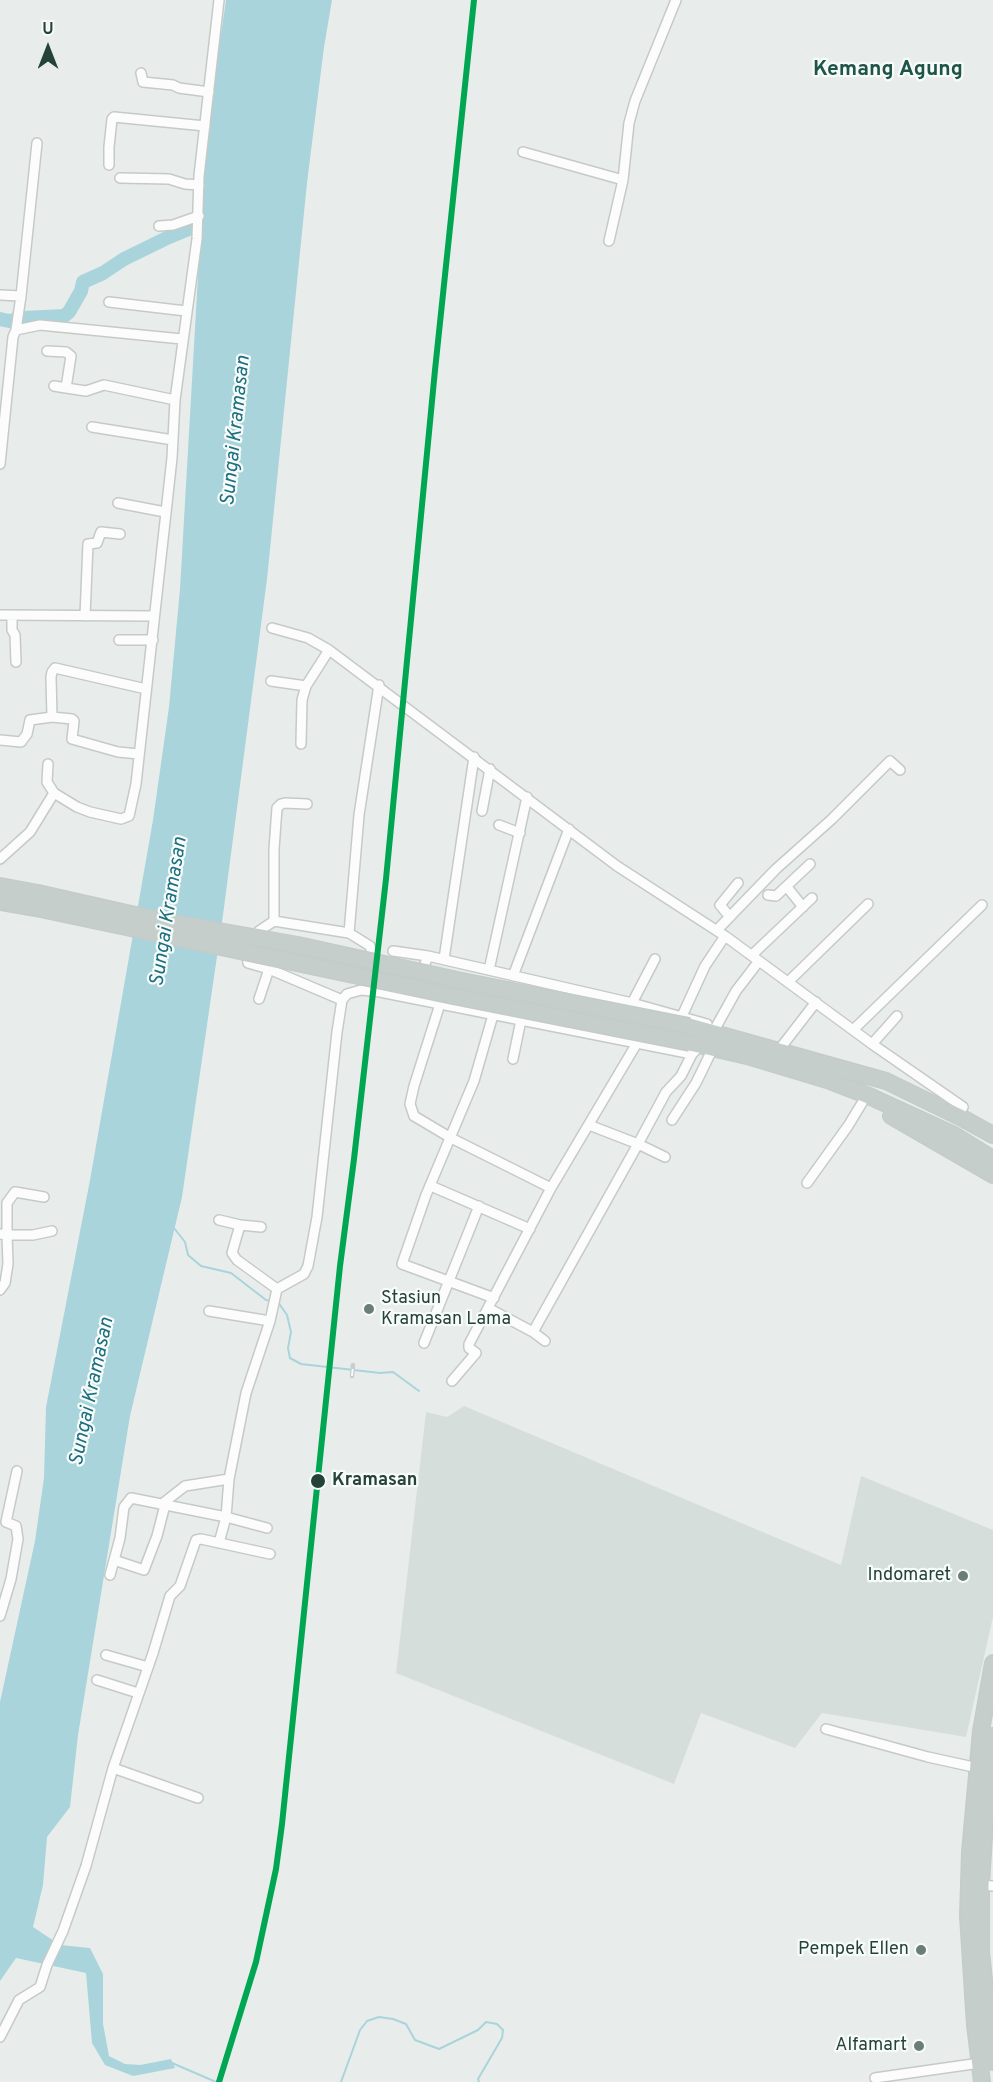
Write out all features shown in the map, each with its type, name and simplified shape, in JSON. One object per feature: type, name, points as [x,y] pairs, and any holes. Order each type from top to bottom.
[{"type":"highway","points":[[0,886],[37,900],[441,993],[699,1048],[782,1054],[830,1081],[957,1126],[993,1147]]},
{"type":"highway","points":[[0,902],[37,900],[162,921],[298,945],[462,981],[685,1021],[782,1054],[886,1081],[993,1136]]},
{"type":"highway","points":[[869,1095],[954,1135],[993,1159]]},
{"type":"highway","points":[[869,1095],[887,1113],[993,1175]]},
{"type":"highway","points":[[982,2082],[986,2062],[975,1938],[978,1768],[981,1731],[993,1663]]},
{"type":"highway","points":[[975,1938],[987,1885],[978,1828],[993,1736]]},
{"type":"street","points":[[48,764],[47,782],[54,793],[82,810],[121,819],[127,818],[133,801],[153,640],[175,400],[197,239],[199,185],[219,0]]},
{"type":"street","points":[[609,242],[623,180],[629,123],[635,101],[676,0]]},
{"type":"street","points":[[141,73],[143,82],[208,92]]},
{"type":"street","points":[[109,165],[112,118],[205,126]]},
{"type":"street","points":[[0,464],[37,143]]},
{"type":"street","points":[[522,152],[623,180]]},
{"type":"street","points":[[120,178],[169,179],[199,185]]},
{"type":"street","points":[[159,226],[173,225],[199,217]]},
{"type":"street","points":[[0,295],[21,296]]},
{"type":"street","points":[[109,302],[186,311]]},
{"type":"street","points":[[16,328],[40,325],[182,339]]},
{"type":"street","points":[[47,351],[66,352],[71,356],[66,388]]},
{"type":"street","points":[[54,386],[86,391],[104,385],[175,400]]},
{"type":"street","points":[[92,427],[173,440]]},
{"type":"street","points":[[118,503],[165,512]]},
{"type":"street","points":[[85,616],[88,544],[97,543],[101,532],[120,534]]},
{"type":"street","points":[[0,615],[154,616]]},
{"type":"street","points":[[12,616],[11,628],[15,635],[16,662]]},
{"type":"street","points":[[272,628],[308,638],[330,650],[617,866],[721,933],[872,1044],[963,1107],[958,1116]]},
{"type":"street","points":[[118,640],[153,640]]},
{"type":"street","points":[[301,744],[302,700],[306,686],[330,650]]},
{"type":"street","points":[[52,717],[51,677],[56,668],[146,689]]},
{"type":"street","points":[[271,681],[306,686]]},
{"type":"street","points":[[349,933],[359,815],[379,685]]},
{"type":"street","points":[[0,740],[21,742],[27,734],[30,720],[52,717],[72,719],[72,739],[118,752],[139,754]]},
{"type":"street","points":[[444,959],[474,757]]},
{"type":"street","points":[[685,1021],[705,966],[730,917],[776,869],[832,819],[890,761],[900,770]]},
{"type":"street","points":[[482,811],[490,769]]},
{"type":"street","points":[[0,859],[30,832],[54,793]]},
{"type":"street","points":[[489,970],[526,797]]},
{"type":"street","points":[[274,921],[276,812],[281,804],[307,804]]},
{"type":"street","points":[[499,825],[520,833]]},
{"type":"street","points":[[513,976],[569,829]]},
{"type":"street","points":[[768,895],[774,897],[810,864]]},
{"type":"street","points":[[730,917],[720,905],[738,883]]},
{"type":"street","points":[[787,887],[802,907]]},
{"type":"street","points":[[716,1026],[755,958],[812,898]]},
{"type":"street","points":[[788,982],[868,904]]},
{"type":"street","points":[[853,1030],[982,905]]},
{"type":"street","points":[[342,1000],[269,969],[248,963],[247,955],[259,931],[274,921],[349,933],[366,943],[372,951],[373,991]]},
{"type":"street","points":[[393,951],[444,959],[632,1003],[685,1021],[716,1026],[782,1054],[816,1002]]},
{"type":"street","points":[[412,1000],[428,956]]},
{"type":"street","points":[[632,1003],[655,959]]},
{"type":"street","points":[[259,999],[269,969]]},
{"type":"street","points":[[219,1544],[226,1517],[229,1479],[246,1394],[270,1321],[276,1293],[287,1282],[304,1274],[308,1266],[317,1217],[337,1032],[342,1000],[347,994],[361,990],[373,991],[637,1043],[699,1048]]},
{"type":"street","points":[[441,1004],[414,1086],[411,1110],[414,1116],[451,1138],[551,1188]]},
{"type":"street","points":[[492,1015],[474,1081],[430,1186],[402,1264],[494,1298]]},
{"type":"street","points":[[872,1044],[897,1016]]},
{"type":"street","points":[[513,1059],[521,1020]]},
{"type":"street","points":[[452,1381],[476,1353],[469,1344],[551,1188],[637,1043]]},
{"type":"street","points":[[672,1120],[696,1083],[699,1048]]},
{"type":"street","points":[[533,1332],[666,1092],[681,1076],[699,1048]]},
{"type":"street","points":[[807,1183],[869,1095]]},
{"type":"street","points":[[589,1125],[665,1157]]},
{"type":"street","points":[[430,1186],[530,1229]]},
{"type":"street","points":[[0,1290],[8,1264],[3,1234],[8,1198],[15,1192],[44,1197]]},
{"type":"street","points":[[424,1343],[479,1206]]},
{"type":"street","points":[[219,1220],[261,1227]]},
{"type":"street","points":[[240,1225],[232,1248],[234,1257],[276,1293]]},
{"type":"street","points":[[3,1234],[33,1235],[52,1231]]},
{"type":"street","points":[[488,1308],[545,1341]]},
{"type":"street","points":[[209,1311],[270,1321]]},
{"type":"street","points":[[0,1616],[11,1579],[18,1539],[16,1526],[3,1521],[17,1471]]},
{"type":"street","points":[[114,1560],[144,1570],[157,1536],[164,1505],[185,1486],[229,1479]]},
{"type":"street","points":[[110,1575],[122,1530],[123,1507],[128,1500],[137,1498],[267,1528]]},
{"type":"street","points":[[0,2037],[19,2000],[40,1987],[47,1965],[63,1931],[86,1866],[113,1768],[170,1596],[180,1586],[196,1540],[201,1539],[270,1554]]},
{"type":"street","points":[[106,1654],[148,1667]]},
{"type":"street","points":[[97,1680],[138,1693]]},
{"type":"street","points":[[826,1729],[978,1768]]},
{"type":"street","points":[[113,1768],[198,1798]]},
{"type":"street","points":[[875,2078],[986,2062]]},
{"type":"shaded area","points":[[464,1406],[841,1565],[861,1476],[993,1530],[993,1617],[966,1737],[822,1713],[795,1748],[701,1713],[674,1784],[396,1673],[426,1412],[447,1417]]},
{"type":"water","name":"Sungai Kramasan","points":[[226,0],[332,0],[307,183],[267,579],[223,915],[182,1197],[130,1416],[78,1735],[70,1807],[47,1837],[43,1885],[33,1927],[60,1945],[90,1948],[103,1974],[103,2024],[109,2056],[125,2064],[140,2065],[171,2059],[175,2068],[133,2076],[105,2065],[92,2043],[86,1973],[16,1958],[0,1981],[0,1702],[35,1541],[44,1478],[46,1407],[90,1180],[153,820],[169,707],[180,589],[206,137]]},
{"type":"waterway","points":[[0,319],[9,321],[64,316],[69,312],[81,291],[83,282],[169,237],[191,228],[209,228]]},
{"type":"waterway","points":[[174,1228],[185,1242],[188,1255],[201,1266],[231,1273],[266,1300],[272,1301]]},
{"type":"waterway","points":[[278,1302],[287,1315],[291,1332],[288,1348],[290,1358],[301,1364],[380,1373],[393,1372],[419,1391]]},
{"type":"waterway","points":[[341,2082],[360,2030],[367,2021],[379,2017],[406,2024],[415,2040],[439,2049],[478,2030],[486,2022],[497,2024],[503,2030],[502,2038],[478,2079],[479,2082]]},
{"type":"waterway","points":[[172,2063],[216,2082]]},
{"type":"railway","points":[[352,1376],[353,1365]]},
{"type":"transit line","points":[[219,2082],[256,1962],[276,1869],[282,1824],[340,1266],[386,879],[435,370],[474,0]]},
{"type":"place","name":"Stasiun Kramasan Lama","points":[[369,1309]]},
{"type":"place","name":"Kramasan","points":[[318,1481]]},
{"type":"place","name":"Indomaret","points":[[963,1576]]},
{"type":"place","name":"Pempek Ellen","points":[[921,1950]]},
{"type":"place","name":"Alfamart","points":[[919,2046]]},
{"type":"district","name":"Kemang Agung","points":[[888,71]]}]
